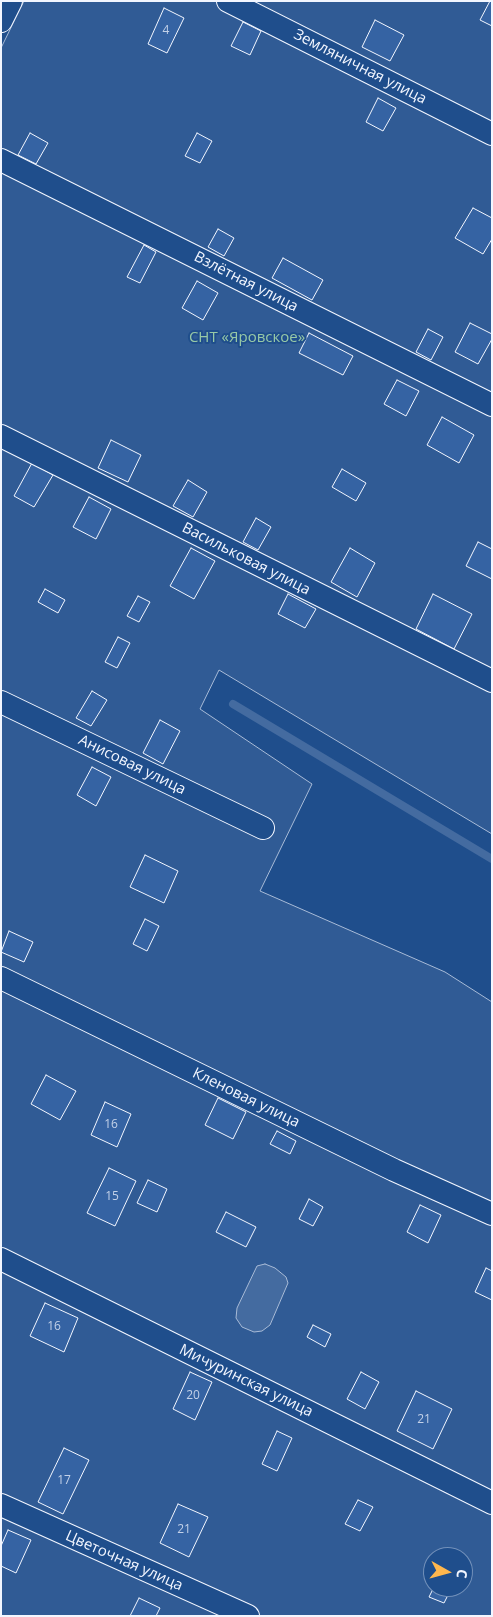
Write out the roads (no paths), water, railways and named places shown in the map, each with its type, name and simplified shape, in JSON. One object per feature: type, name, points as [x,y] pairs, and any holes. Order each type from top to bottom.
[{"type":"street","points":[[1,21],[11,1]]},
{"type":"street","name":"Земляничная улица","points":[[228,1],[492,134]]},
{"type":"street","name":"Взлётная улица","points":[[1,160],[492,405]]},
{"type":"street","name":"Васильковая улица","points":[[1,436],[492,681]]},
{"type":"street","name":"Анисовая улица","points":[[1,702],[263,828]]},
{"type":"street","name":"Кленовая улица","points":[[1,978],[394,1170],[492,1214]]},
{"type":"street","name":"Мичуринская улица","points":[[1,1259],[492,1503]]},
{"type":"street","name":"Цветочная улица","points":[[1,1505],[248,1616]]},
{"type":"waterway","points":[[233,704],[492,859]]},
{"type":"park label","name":"СНТ «Яровское»","points":[[247,338]]}]
